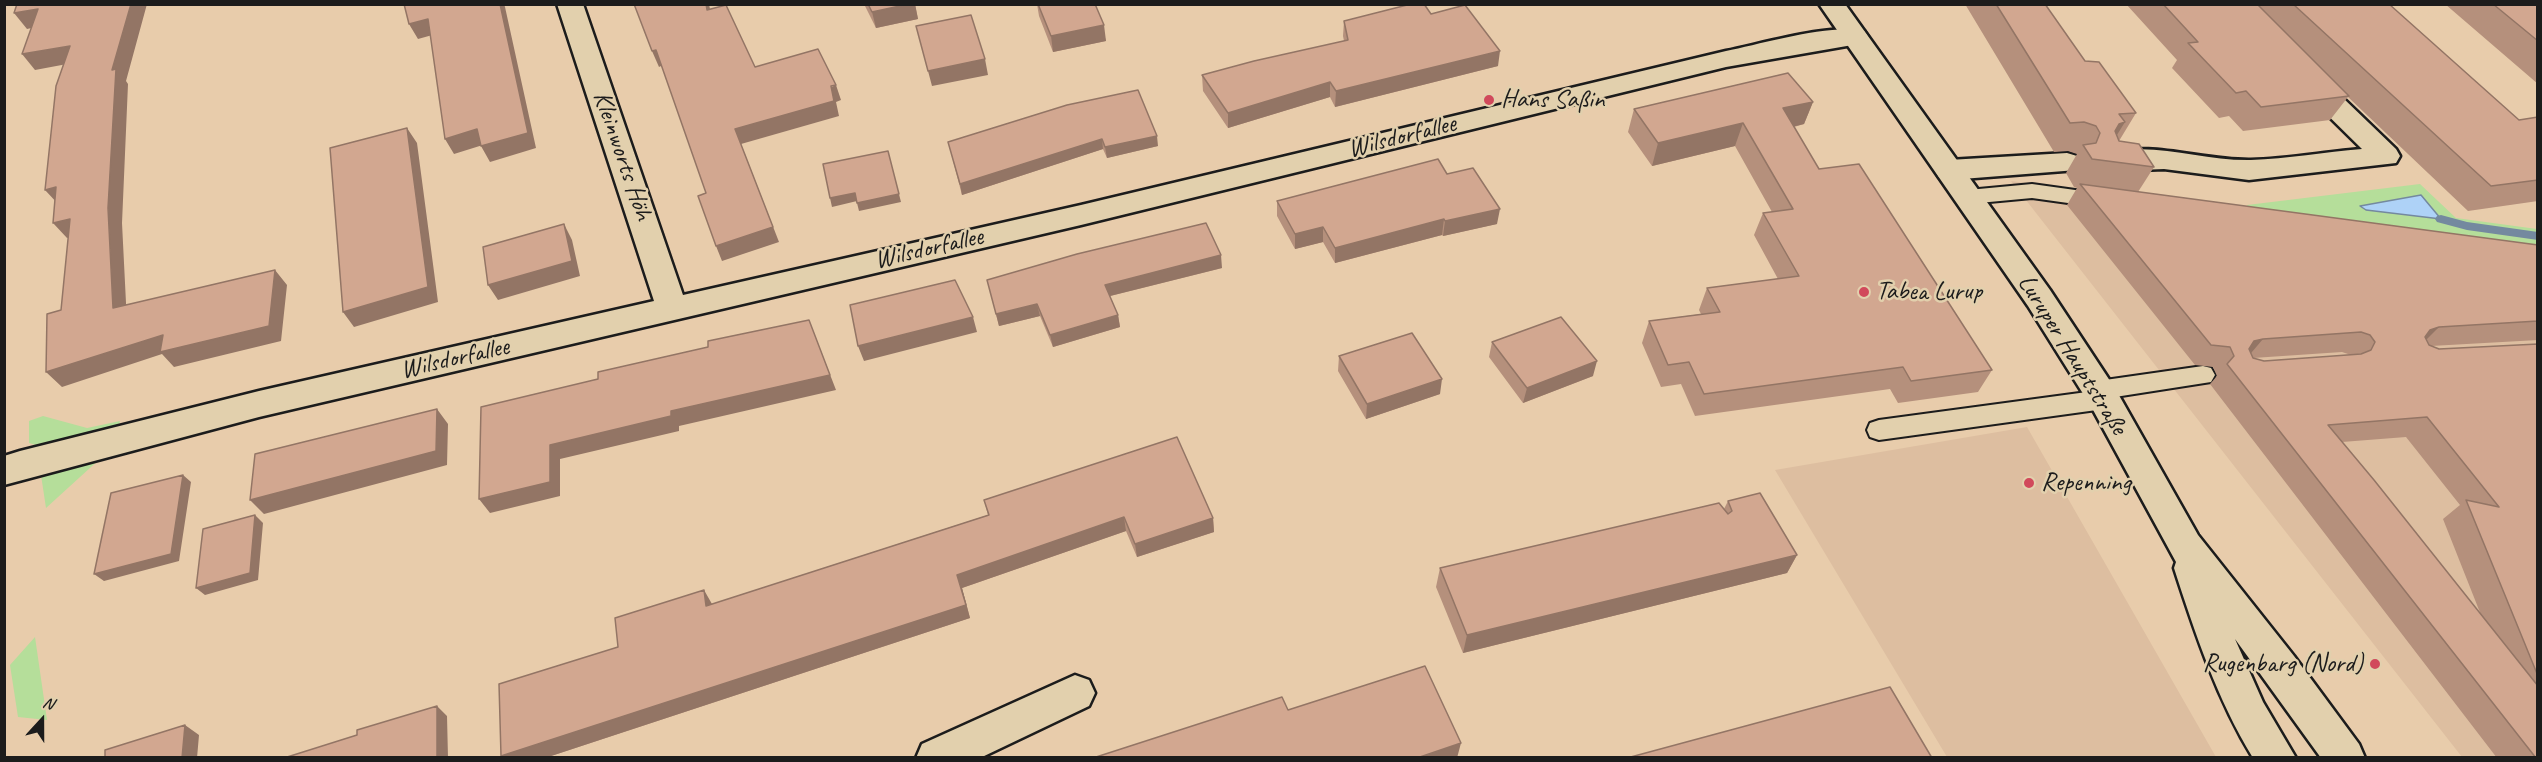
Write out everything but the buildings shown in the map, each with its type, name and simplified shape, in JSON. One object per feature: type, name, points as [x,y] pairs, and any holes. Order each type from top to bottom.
[{"type":"street","name":"Kleinworts Höh","points":[[570,4],[672,308]]},
{"type":"street","name":"Luruper Hauptstraße","points":[[1832,4],[2039,298],[2101,395],[2185,546],[2280,668],[2345,758]]},
{"type":"street","name":"Wilsdorfallee","points":[[4,471],[226,412],[1081,215],[1726,59],[1855,37]]},
{"type":"street","points":[[2113,161],[2164,159],[2249,170],[2385,156],[2290,62]]},
{"type":"street","points":[[1949,170],[2067,164]]},
{"type":"street","name":"Luruper Hauptstraße","points":[[2185,546],[2216,640],[2249,715],[2276,758]]},
{"type":"street","points":[[936,758],[1075,693]]},
{"type":"lane","points":[[1968,196],[2032,191],[2129,204]]},
{"type":"lane","points":[[1879,430],[2101,395],[2203,375]]},
{"type":"shaded area","points":[[2011,181],[2537,254],[2537,757],[2462,757]]},
{"type":"shaded area","points":[[2027,427],[2216,757],[1947,757],[1775,470]]},
{"type":"green space","points":[[2420,184],[2456,218],[2537,229],[2537,254],[2250,214],[2247,205]]},
{"type":"green space","points":[[43,416],[87,428],[120,421],[119,425],[36,445],[29,443],[29,421]]},
{"type":"green space","points":[[102,457],[46,508],[41,475]]},
{"type":"green space","points":[[35,637],[47,720],[18,717],[10,665]]},
{"type":"water","points":[[2421,195],[2441,219],[2366,210],[2360,206]]},
{"type":"waterway","points":[[2441,219],[2467,226],[2538,236]]},
{"type":"place","name":"Hans Saßin","points":[[1489,100]]},
{"type":"place","name":"Tabea Lurup","points":[[1864,292]]},
{"type":"place","name":"Repenning","points":[[2029,483]]},
{"type":"place","name":"Rugenbarg (Nord)","points":[[2375,664]]}]
